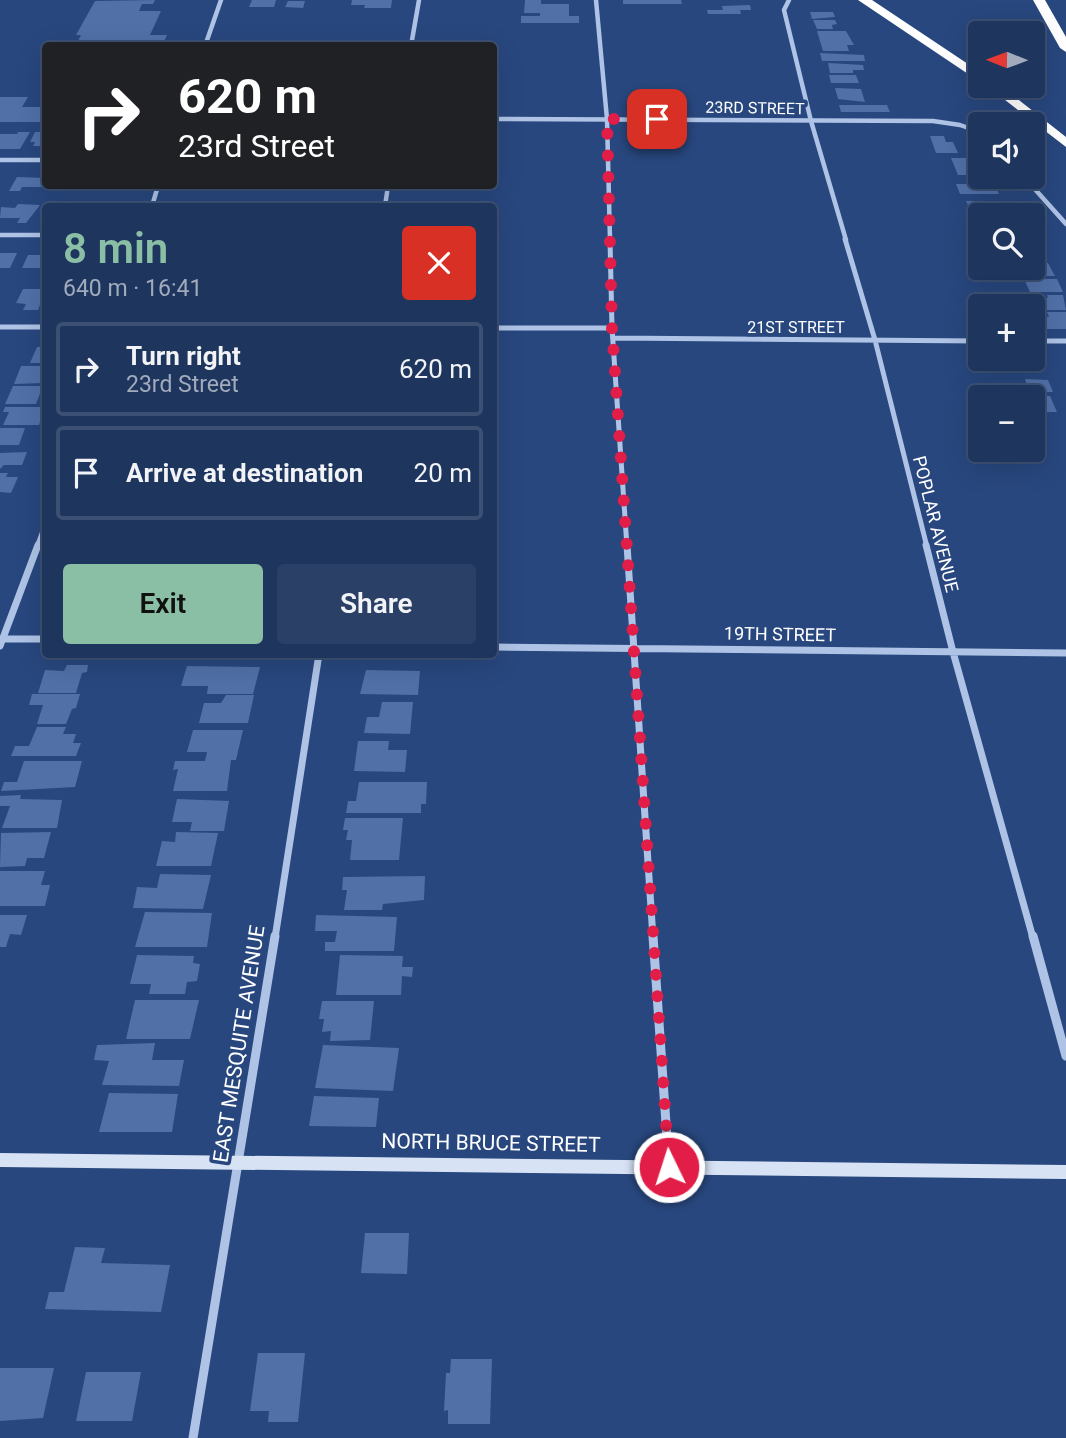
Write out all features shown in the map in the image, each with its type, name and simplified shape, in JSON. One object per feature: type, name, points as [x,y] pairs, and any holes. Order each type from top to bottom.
[{"type":"highway","points":[[851,0],[881,14]]},
{"type":"highway","points":[[864,0],[968,70]]},
{"type":"highway","points":[[1039,0],[1066,48]]},
{"type":"highway","points":[[1010,98],[1066,143]]},
{"type":"street","points":[[206,42],[221,0]]},
{"type":"street","points":[[412,42],[419,0]]},
{"type":"street","points":[[596,0],[607,119],[612,338],[669,1167]]},
{"type":"street","name":"POPLAR AVENUE","points":[[789,0],[784,10],[811,121],[875,340],[953,652],[1066,1056]]},
{"type":"street","name":"23RD STREET","points":[[497,119],[933,121],[968,128]]},
{"type":"street","points":[[0,160],[42,160]]},
{"type":"street","points":[[1035,189],[1066,224]]},
{"type":"street","points":[[0,235],[42,235]]},
{"type":"street","points":[[0,327],[42,327]]},
{"type":"street","points":[[497,328],[612,328]]},
{"type":"street","name":"21ST STREET","points":[[612,338],[968,341]]},
{"type":"street","points":[[1045,341],[1066,341]]},
{"type":"street","points":[[42,533],[1,641],[42,639]]},
{"type":"street","name":"19TH STREET","points":[[497,647],[1066,653]]},
{"type":"street","name":"EAST MESQUITE AVENUE","points":[[193,1438],[240,1162],[318,658]]},
{"type":"street","name":"NORTH BRUCE STREET","points":[[0,1160],[1066,1172]]},
{"type":"building","points":[[155,0],[153,4],[142,4],[139,11],[161,11],[150,35],[167,35],[164,42],[70,42],[78,41],[81,35],[76,35],[95,1]]},
{"type":"building","points":[[252,0],[276,0],[274,7],[249,7]]},
{"type":"building","points":[[352,0],[392,0],[391,8],[364,8],[365,5],[351,5]]},
{"type":"building","points":[[525,0],[541,0],[541,4],[569,4],[569,16],[579,16],[579,23],[521,23],[521,16],[540,16],[540,13],[524,13]]},
{"type":"building","points":[[623,0],[681,0],[682,4],[623,4]]},
{"type":"building","points":[[288,1],[305,1],[303,8],[285,7]]},
{"type":"building","points":[[750,5],[751,10],[740,10],[741,14],[708,14],[707,10],[723,10],[722,6]]},
{"type":"building","points":[[810,12],[833,12],[835,17],[812,19]]},
{"type":"building","points":[[813,20],[835,20],[837,24],[832,25],[833,29],[817,29]]},
{"type":"building","points":[[817,31],[846,31],[854,45],[847,45],[849,51],[823,51]]},
{"type":"building","points":[[820,53],[864,55],[865,61],[822,61]]},
{"type":"building","points":[[828,63],[863,65],[864,70],[830,73]]},
{"type":"building","points":[[829,75],[856,75],[859,83],[831,83]]},
{"type":"building","points":[[835,88],[861,89],[865,102],[838,99]]},
{"type":"building","points":[[0,97],[28,97],[22,107],[42,107],[42,122],[0,122]]},
{"type":"building","points":[[839,105],[887,105],[890,112],[841,112]]},
{"type":"building","points":[[30,132],[20,149],[0,149],[0,134]]},
{"type":"building","points":[[35,132],[42,132],[42,146],[33,146],[35,142],[30,142]]},
{"type":"building","points":[[930,136],[944,136],[946,142],[953,142],[958,153],[936,153]]},
{"type":"building","points":[[951,158],[968,158],[968,175],[958,175]]},
{"type":"building","points":[[17,177],[42,178],[42,187],[22,187],[20,191],[9,191]]},
{"type":"building","points":[[956,184],[968,184],[968,189],[997,189],[999,194],[960,194]]},
{"type":"building","points":[[966,201],[996,203],[968,203]]},
{"type":"building","points":[[18,204],[40,205],[26,223],[17,223],[20,218],[0,218],[1,207],[15,208]]},
{"type":"building","points":[[0,253],[17,253],[10,268],[0,268]]},
{"type":"building","points":[[28,255],[42,255],[42,268],[22,268]]},
{"type":"building","points":[[1045,263],[1048,263],[1055,276],[1045,276]]},
{"type":"building","points":[[1057,279],[1063,292],[1030,292],[1024,280]]},
{"type":"building","points":[[23,289],[42,289],[38,310],[23,310],[26,304],[16,303]]},
{"type":"building","points":[[1047,295],[1063,295],[1066,310],[1045,310],[1045,298],[1048,298]]},
{"type":"building","points":[[1047,312],[1066,312],[1066,329],[1045,329],[1045,317],[1049,317]]},
{"type":"building","points":[[37,347],[42,347],[42,363],[30,363]]},
{"type":"building","points":[[21,366],[42,366],[42,383],[14,384]]},
{"type":"building","points":[[1025,379],[1048,380],[1053,392],[1045,392],[1045,385],[1027,385]]},
{"type":"building","points":[[13,386],[42,386],[36,404],[5,404]]},
{"type":"building","points":[[1045,396],[1050,396],[1057,412],[1045,412]]},
{"type":"building","points":[[5,407],[42,407],[39,425],[3,425],[9,412],[3,412]]},
{"type":"building","points":[[0,428],[25,428],[19,445],[0,445]]},
{"type":"building","points":[[27,452],[22,465],[4,465],[0,469],[0,453]]},
{"type":"building","points":[[0,473],[8,473],[6,477],[18,477],[11,493],[0,492]]},
{"type":"building","points":[[67,665],[88,665],[87,672],[82,673],[76,693],[38,693],[45,670],[64,671]]},
{"type":"building","points":[[187,666],[260,667],[253,694],[207,694],[208,686],[181,686]]},
{"type":"building","points":[[366,670],[420,671],[418,695],[360,694]]},
{"type":"building","points":[[32,694],[80,694],[76,708],[72,709],[66,724],[37,724],[43,705],[29,705]]},
{"type":"building","points":[[226,695],[254,695],[248,723],[199,723],[204,703],[221,703]]},
{"type":"building","points":[[382,702],[413,702],[410,734],[364,733],[367,717],[379,717]]},
{"type":"building","points":[[37,727],[66,727],[63,734],[76,734],[73,743],[81,743],[76,756],[11,756],[15,746],[29,746]]},
{"type":"building","points":[[193,730],[243,730],[236,760],[231,760],[227,791],[173,791],[178,769],[173,770],[175,761],[205,761],[207,752],[187,752]]},
{"type":"building","points":[[358,741],[389,741],[388,750],[407,750],[405,772],[354,771]]},
{"type":"building","points":[[24,761],[82,761],[75,787],[1,791],[4,782],[17,782]]},
{"type":"building","points":[[359,782],[427,782],[426,804],[421,804],[421,813],[346,813],[348,801],[356,801]]},
{"type":"building","points":[[21,795],[20,799],[62,800],[57,828],[2,828],[10,806],[0,806],[0,796]]},
{"type":"building","points":[[177,799],[229,801],[224,831],[190,831],[192,822],[172,822]]},
{"type":"building","points":[[345,818],[403,818],[399,860],[350,860],[352,840],[346,840],[348,830],[343,830]]},
{"type":"building","points":[[51,832],[44,858],[27,858],[25,866],[0,867],[1,833]]},
{"type":"building","points":[[176,832],[218,833],[211,866],[156,866],[162,841],[175,842]]},
{"type":"building","points":[[0,871],[45,871],[41,885],[50,885],[45,906],[0,906]]},
{"type":"building","points":[[160,874],[211,875],[203,909],[133,908],[137,887],[157,888]]},
{"type":"building","points":[[425,876],[424,900],[383,904],[382,910],[344,910],[347,890],[342,890],[343,877]]},
{"type":"building","points":[[145,912],[212,913],[207,947],[135,947]]},
{"type":"building","points":[[0,915],[27,915],[21,935],[10,934],[6,947],[0,947]]},
{"type":"building","points":[[316,915],[397,917],[394,951],[325,951],[325,942],[335,942],[337,931],[315,931]]},
{"type":"building","points":[[137,955],[194,956],[193,963],[200,964],[197,981],[187,982],[185,994],[149,994],[151,984],[130,984]]},
{"type":"building","points":[[340,955],[403,956],[402,967],[413,967],[412,977],[402,976],[401,995],[336,995]]},
{"type":"building","points":[[135,1000],[199,1000],[190,1039],[126,1039]]},
{"type":"building","points":[[322,1001],[374,1001],[370,1040],[330,1041],[331,1031],[322,1032],[324,1019],[319,1019]]},
{"type":"building","points":[[155,1043],[152,1060],[184,1060],[179,1086],[102,1085],[109,1061],[94,1060],[97,1045]]},
{"type":"building","points":[[323,1045],[399,1048],[393,1091],[315,1088]]},
{"type":"building","points":[[109,1093],[178,1094],[172,1132],[99,1132]]},
{"type":"building","points":[[314,1096],[379,1098],[376,1127],[309,1126]]},
{"type":"building","points":[[365,1233],[409,1233],[407,1274],[361,1273]]},
{"type":"building","points":[[75,1247],[105,1248],[101,1263],[170,1265],[161,1312],[45,1309],[49,1292],[64,1292]]},
{"type":"building","points":[[258,1353],[305,1353],[298,1422],[268,1422],[269,1411],[250,1411]]},
{"type":"building","points":[[451,1359],[492,1359],[490,1424],[448,1424],[448,1410],[444,1411],[446,1373],[450,1373]]},
{"type":"building","points":[[0,1368],[54,1368],[43,1418],[0,1421]]},
{"type":"building","points":[[86,1372],[141,1372],[132,1421],[76,1421]]},
{"type":"route","points":[[657,119],[607,119],[612,328],[669,1167]]}]
